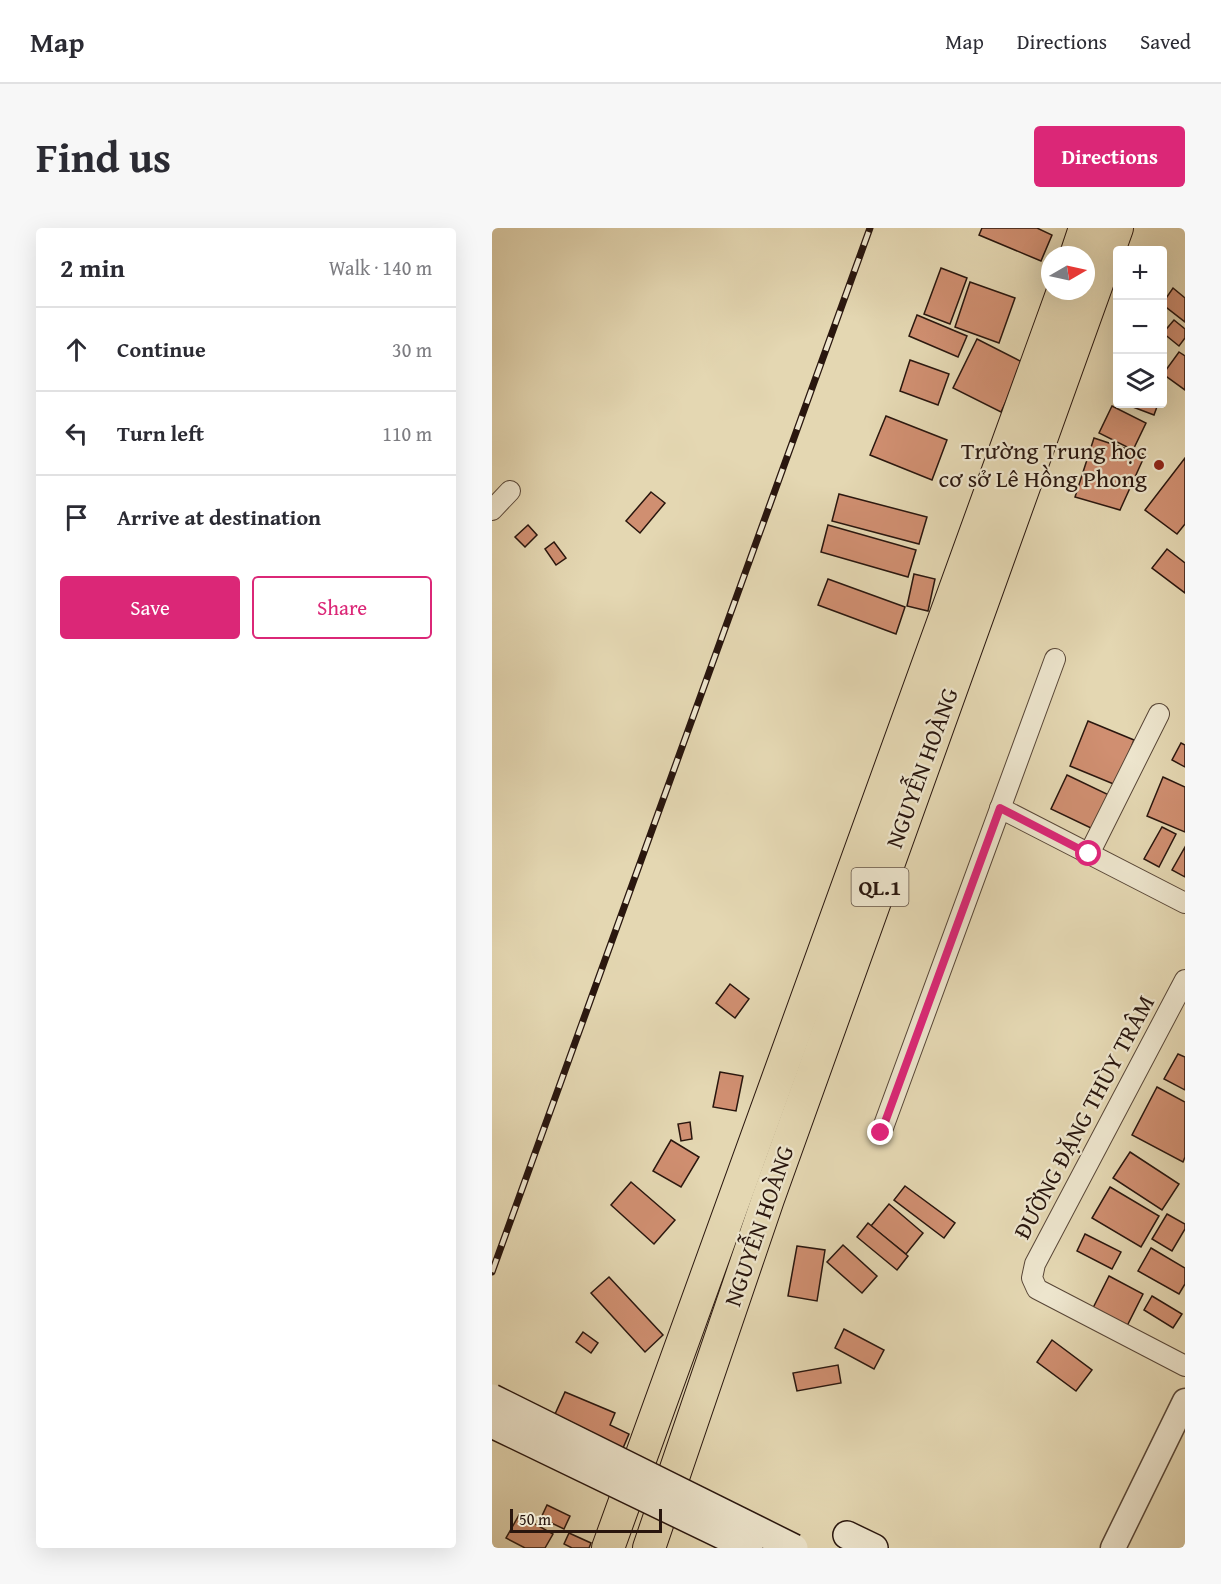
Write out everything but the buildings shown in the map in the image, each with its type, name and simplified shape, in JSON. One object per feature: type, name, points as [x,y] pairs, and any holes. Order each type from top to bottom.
[{"type":"highway","points":[[1079,246],[1085,228]]},
{"type":"highway","name":"NGUYỄN HOÀNG","points":[[649,1548],[768,1199],[1117,228]]},
{"type":"highway","name":"NGUYỄN HOÀNG","points":[[608,1548],[1059,300]]},
{"type":"main road","points":[[492,1398],[794,1548]]},
{"type":"main road","points":[[492,1424],[749,1548]]},
{"type":"main road","points":[[848,1535],[874,1548]]},
{"type":"street","points":[[492,510],[510,491]]},
{"type":"street","points":[[881,1133],[1055,659]]},
{"type":"street","points":[[1089,854],[1159,714]]},
{"type":"street","points":[[1000,808],[1185,903]]},
{"type":"street","name":"ĐƯỜNG ĐẶNG THÙY TRÂM","points":[[1185,980],[1056,1221],[1035,1264],[1032,1278],[1037,1289],[1185,1366]]},
{"type":"street","points":[[1113,1548],[1185,1401]]},
{"type":"railway","points":[[492,1272],[870,228]]},
{"type":"place","name":"Trường Trung học cơ sở Lê Hồng Phong","points":[[1159,465]]},
{"type":"route","points":[[881,1133],[1000,808],[1089,854]]}]
